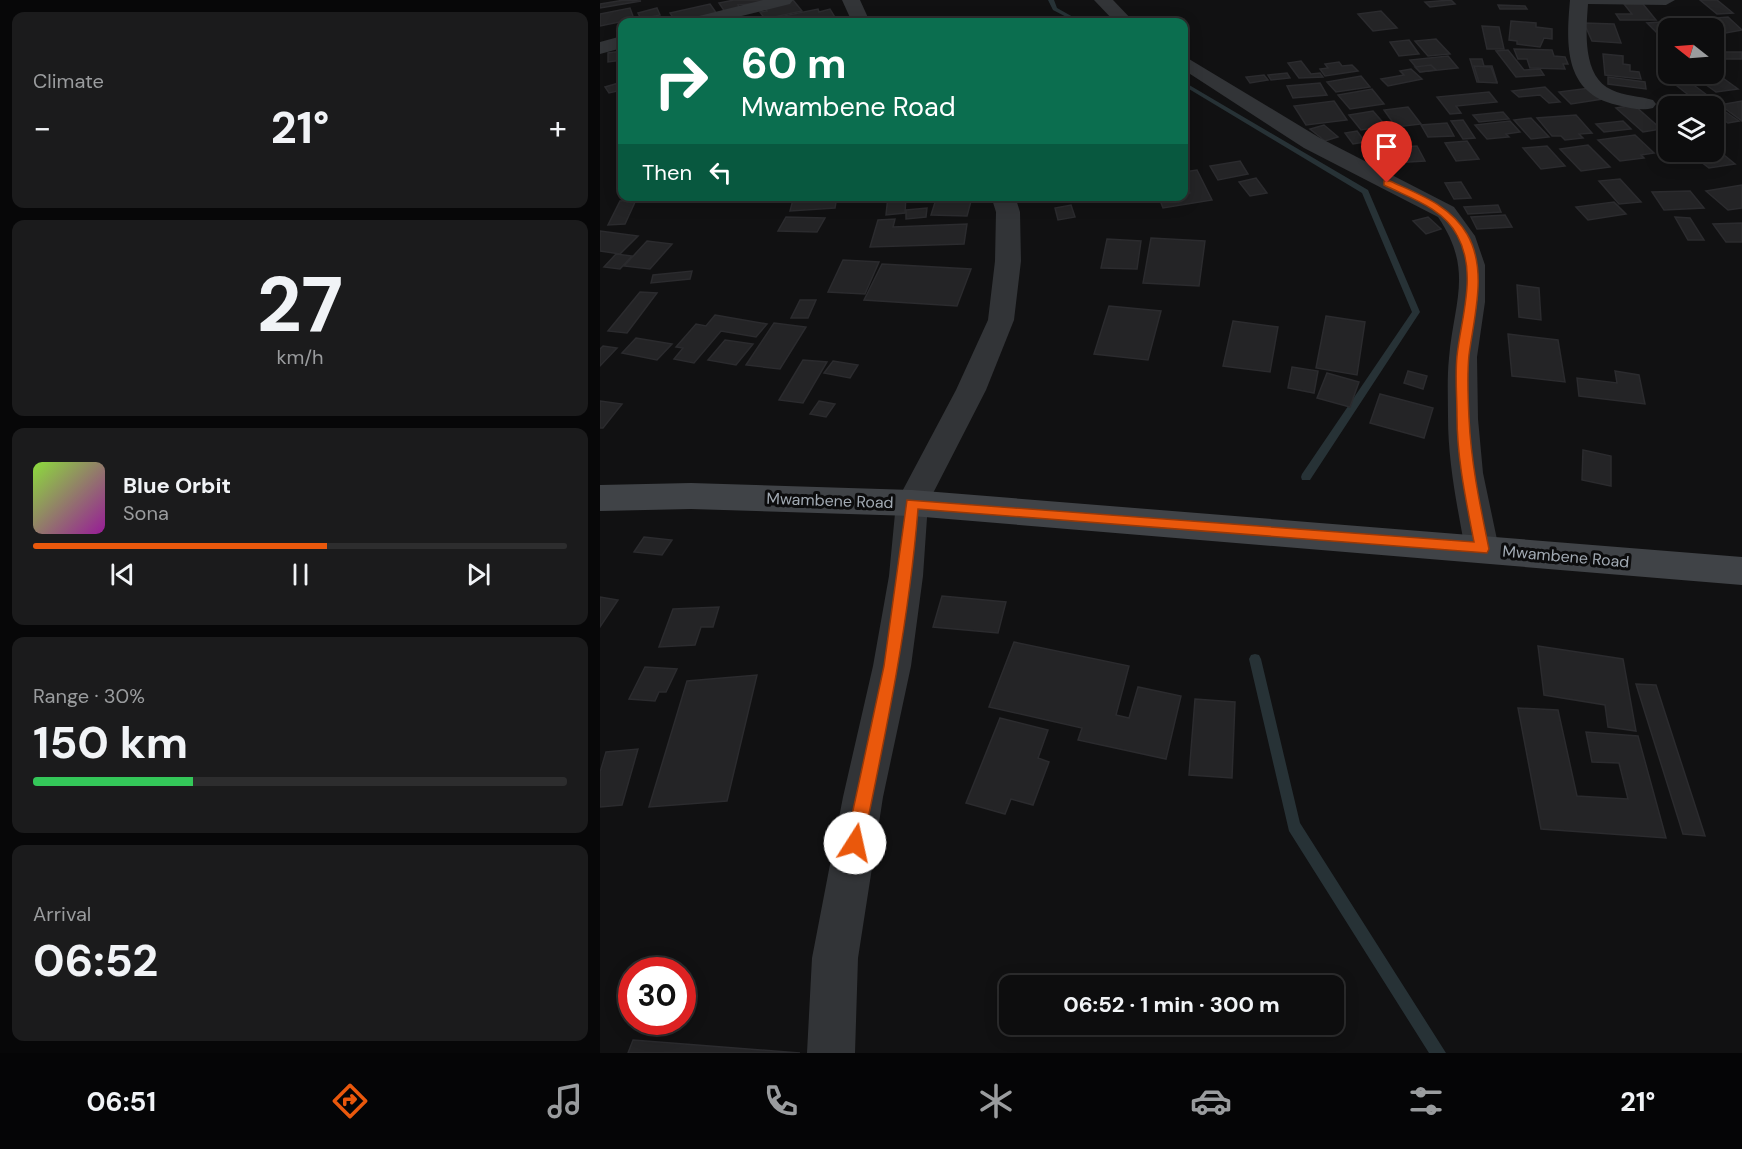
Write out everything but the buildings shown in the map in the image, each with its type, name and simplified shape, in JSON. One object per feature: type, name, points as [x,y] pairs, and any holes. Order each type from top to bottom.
[{"type":"street","points":[[713,18],[784,0]]},
{"type":"street","points":[[850,0],[859,18]]},
{"type":"street","points":[[1103,0],[1121,18]]},
{"type":"street","points":[[1579,0],[1576,35],[1586,74],[1602,93],[1646,104]]},
{"type":"street","points":[[1591,0],[1666,0]]},
{"type":"street","points":[[600,48],[618,43]]},
{"type":"street","points":[[1188,65],[1312,142],[1446,212],[1463,236],[1472,265],[1472,302],[1463,357],[1463,418],[1467,473],[1482,549]]},
{"type":"street","points":[[831,1053],[835,958],[863,797],[892,666],[906,576],[912,503],[971,390],[1001,320],[1008,261],[1008,212],[1005,201]]},
{"type":"street","name":"Mwambene Road","points":[[600,498],[692,496],[912,503],[1742,571]]},
{"type":"waterway","points":[[1051,0],[1055,9],[1072,18]]},
{"type":"waterway","points":[[1188,86],[1365,192],[1416,312],[1306,477]]},
{"type":"waterway","points":[[1255,659],[1294,826],[1438,1053]]},
{"type":"route","points":[[855,843],[892,666],[906,576],[912,503],[1482,549],[1467,473],[1463,418],[1463,357],[1472,302],[1472,265],[1463,236],[1446,212],[1387,183]]}]
